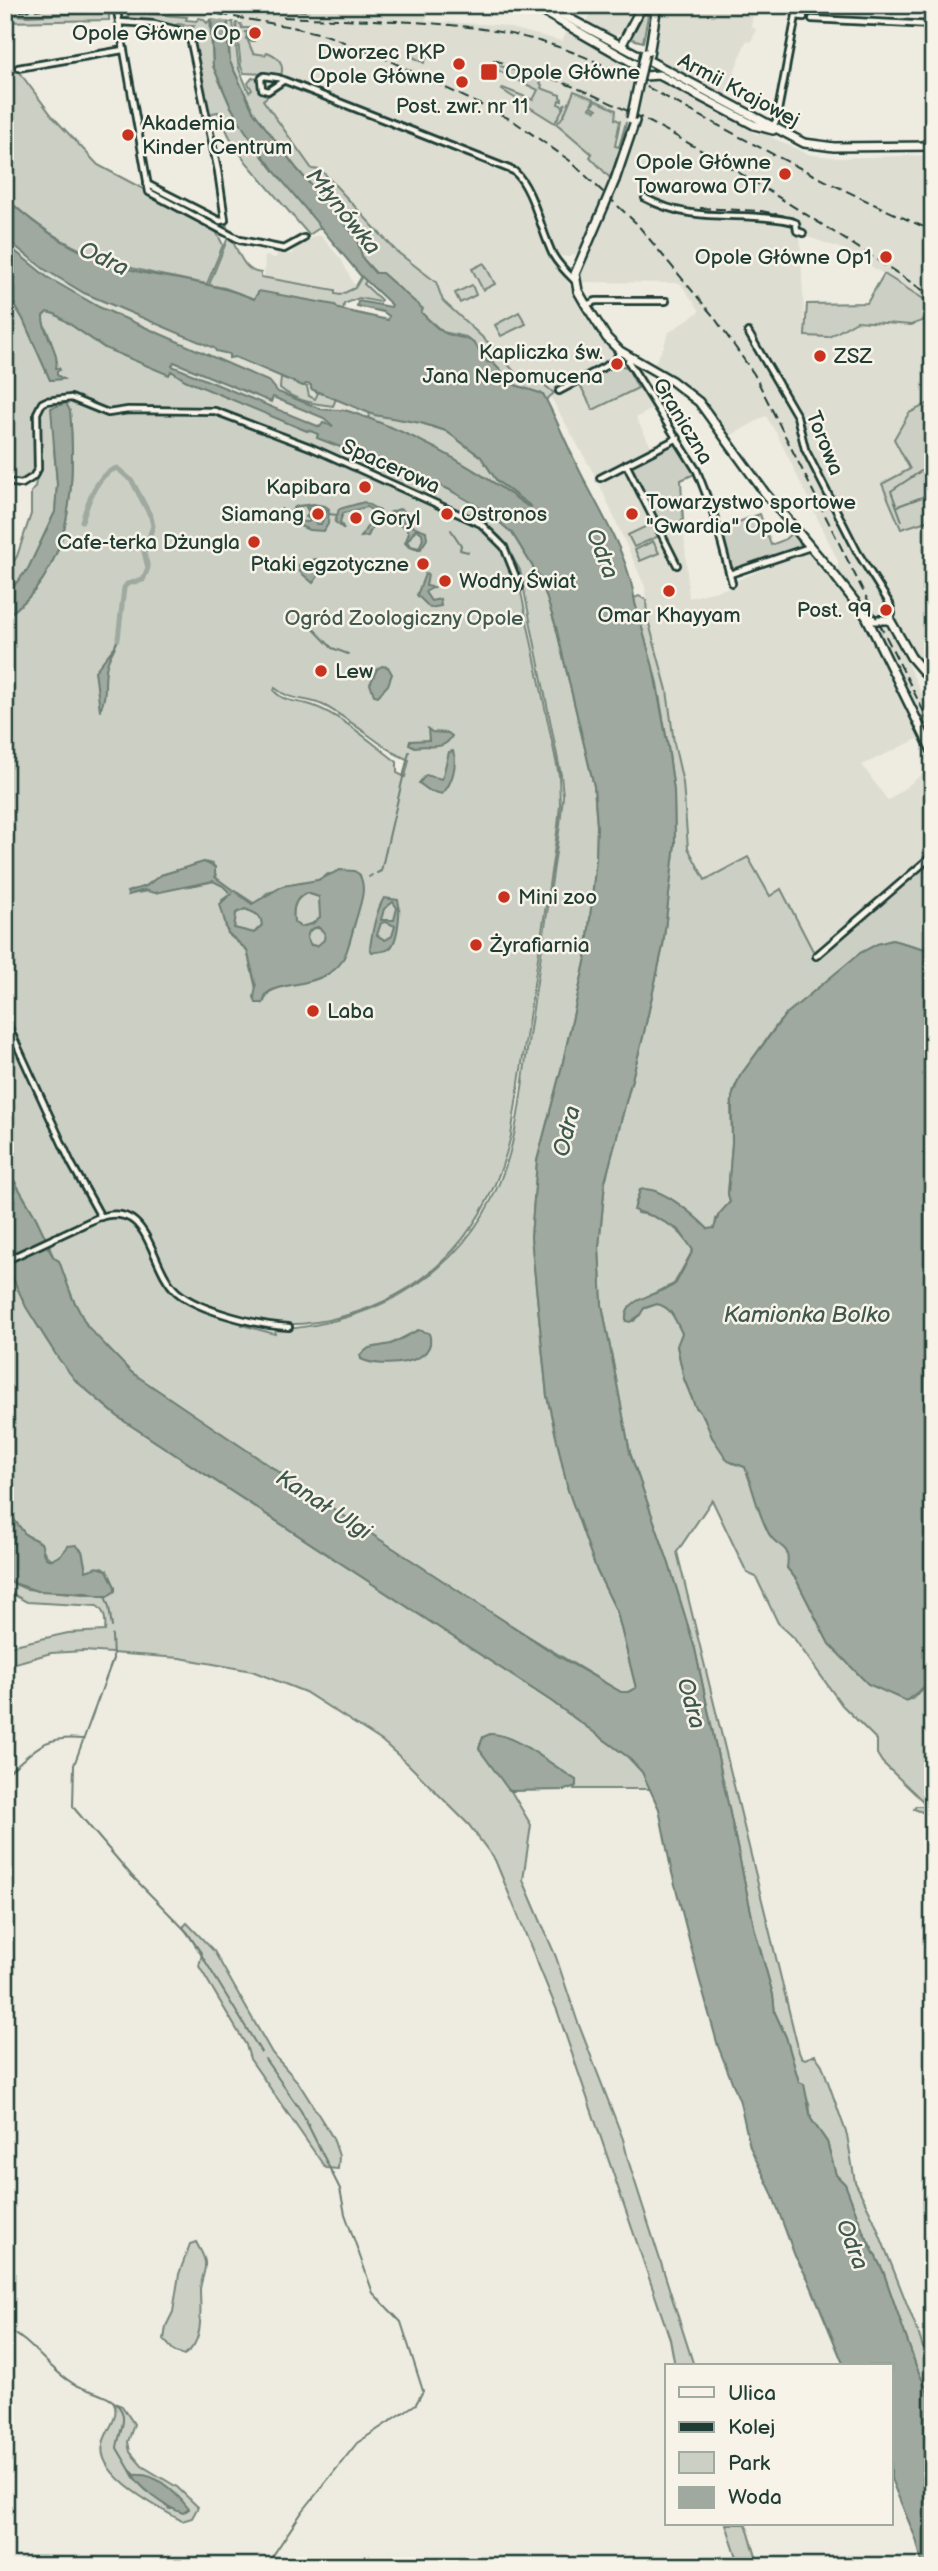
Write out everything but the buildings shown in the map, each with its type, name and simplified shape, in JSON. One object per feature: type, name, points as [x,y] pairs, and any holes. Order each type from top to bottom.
[{"type":"main road","points":[[532,5],[642,68]]},
{"type":"main road","name":"Armii Krajowej","points":[[544,5],[804,144],[933,146]]},
{"type":"main road","points":[[621,46],[639,10],[657,8],[645,76],[633,120]]},
{"type":"main road","points":[[647,54],[631,131],[615,180],[577,267],[575,281],[586,305],[607,338],[620,351],[673,380],[699,402],[765,493],[866,617],[933,754]]},
{"type":"main road","points":[[645,76],[659,75],[754,125],[765,130],[775,129]]},
{"type":"main road","points":[[866,617],[890,620],[912,657],[933,683]]},
{"type":"street","points":[[116,5],[148,190],[152,195],[240,240],[285,249],[291,248],[304,238]]},
{"type":"street","points":[[459,5],[493,5]]},
{"type":"street","points":[[775,129],[798,5]]},
{"type":"street","points":[[796,16],[804,17]]},
{"type":"street","points":[[812,19],[933,25]]},
{"type":"street","points":[[119,22],[153,24],[189,33],[226,218],[220,221],[147,183]]},
{"type":"street","points":[[18,68],[123,50]]},
{"type":"street","points":[[283,81],[269,90],[264,90],[260,85],[262,78],[266,76],[283,81],[514,171],[519,175],[528,194],[554,256],[575,281]]},
{"type":"street","points":[[645,198],[664,207],[692,214],[790,220],[796,223],[797,231],[803,233]]},
{"type":"street","points":[[562,267],[577,267]]},
{"type":"street","points":[[586,305],[596,301],[666,301]]},
{"type":"street","name":"Torowa","points":[[748,332],[797,416],[805,449],[858,554],[888,599],[892,610],[890,620]]},
{"type":"street","points":[[559,391],[615,361],[620,351]]},
{"type":"street","name":"Graniczna","points":[[630,357],[628,361],[678,438],[708,496],[732,583]]},
{"type":"street","points":[[636,373],[644,364]]},
{"type":"street","name":"Spacerowa","points":[[5,482],[22,484],[33,477],[38,469],[37,413],[46,401],[71,398],[108,413],[135,410],[215,411],[310,447],[481,524],[498,539],[509,555],[520,587]]},
{"type":"street","points":[[600,478],[678,438]]},
{"type":"street","points":[[626,464],[677,565]]},
{"type":"street","points":[[730,574],[810,547]]},
{"type":"street","points":[[816,956],[933,855]]},
{"type":"street","points":[[5,1019],[99,1217]]},
{"type":"street","points":[[5,1261],[99,1217],[122,1215],[138,1223],[165,1278],[178,1293],[217,1312],[289,1327]]},
{"type":"shaded area","points":[[5,5],[208,5],[208,18],[122,12],[28,16],[5,14]]},
{"type":"shaded area","points":[[305,5],[443,5],[428,13],[426,21],[499,25],[562,41],[567,32],[758,135],[761,132],[807,154],[838,158],[933,155],[933,305],[845,250],[800,234],[805,336],[829,336],[857,321],[911,325],[933,317],[933,401],[910,413],[910,469],[882,484],[901,529],[933,519],[933,683],[911,658],[906,661],[933,717],[933,738],[874,620],[870,619],[924,736],[862,765],[888,801],[933,766],[933,851],[820,949],[813,951],[782,889],[770,897],[749,857],[705,881],[688,848],[683,783],[667,690],[647,616],[645,587],[598,481],[551,398],[554,392],[541,382],[535,383],[521,378],[493,347],[443,301],[436,282],[396,251],[321,170],[312,169],[264,102],[264,97],[284,86],[513,171],[517,175],[551,255],[592,322],[613,350],[615,359],[578,380],[593,410],[644,385],[657,406],[636,418],[653,450],[661,531],[683,520],[689,598],[728,588],[736,584],[735,581],[812,549],[835,576],[838,571],[838,561],[778,436],[766,416],[730,436],[697,394],[654,364],[668,333],[700,311],[680,283],[580,282],[581,272],[610,205],[603,198],[578,253],[569,257],[559,256],[553,251],[520,170],[281,75],[249,68],[241,25],[241,9],[305,10]]},
{"type":"shaded area","points":[[585,5],[634,5],[622,33],[614,36],[587,21],[593,10]]},
{"type":"shaded area","points":[[689,5],[740,5],[754,8],[751,27],[756,29],[751,42],[746,41],[726,94],[721,94],[654,58],[662,7],[687,12]]},
{"type":"shaded area","points":[[315,236],[321,236],[341,259],[356,285],[355,288],[340,295],[335,294],[335,290],[264,277],[265,256],[276,258],[277,253],[293,254],[294,250]]},
{"type":"shaded area","points":[[5,239],[59,279],[229,354],[230,358],[235,357],[302,386],[311,385],[312,389],[336,399],[413,421],[501,486],[414,437],[349,411],[321,410],[279,392],[270,382],[99,307],[37,270],[5,243]]},
{"type":"shaded area","points":[[174,361],[271,402],[273,397],[280,399],[324,418],[333,426],[321,427],[172,366]]},
{"type":"green space","points":[[249,5],[305,5],[305,11],[249,8]]},
{"type":"green space","points":[[109,12],[109,20],[5,22],[5,14],[28,16]]},
{"type":"green space","points":[[129,12],[187,17],[186,20],[196,21],[199,18],[207,23],[210,20],[213,66],[230,105],[262,156],[321,227],[309,235],[247,163],[232,142],[218,112],[208,114],[190,31],[194,26],[174,26],[124,18],[128,17]]},
{"type":"green space","points":[[642,12],[648,16],[643,42],[628,38]]},
{"type":"green space","points":[[228,22],[233,22],[239,69],[249,92],[252,90],[248,83],[252,78],[260,78],[259,87],[262,91],[284,84],[263,100],[312,169],[321,170],[396,251],[436,282],[443,301],[493,347],[518,376],[543,384],[554,393],[546,400],[543,394],[515,385],[493,363],[487,362],[485,360],[488,357],[484,358],[466,337],[443,332],[420,312],[422,309],[382,273],[376,273],[363,259],[356,237],[297,169],[253,111],[230,62]]},
{"type":"green space","points":[[236,23],[241,24],[242,28],[251,28],[249,38],[248,32],[244,32],[247,33],[246,39],[255,41],[248,41],[253,53],[265,55],[267,52],[277,58],[282,67],[281,75],[244,73]]},
{"type":"green space","points":[[417,45],[433,45],[424,63],[411,56]]},
{"type":"green space","points":[[5,53],[53,117],[98,165],[147,191],[147,183],[220,221],[225,220],[228,231],[208,225],[217,233],[223,245],[207,284],[124,266],[75,247],[51,234],[5,197]]},
{"type":"green space","points":[[497,65],[541,78],[541,88],[560,95],[562,101],[559,100],[558,104],[563,106],[566,103],[555,123],[502,90],[503,88],[533,100],[538,90],[495,69]]},
{"type":"green space","points":[[574,91],[594,99],[590,108],[596,111],[592,106],[595,100],[616,110],[615,119],[620,121],[615,146],[619,147],[626,122],[622,144],[610,178],[590,157],[592,154],[557,124],[564,115]]},
{"type":"green space","points":[[229,235],[245,264],[261,273],[261,277],[335,290],[335,294],[340,295],[355,288],[362,276],[366,281],[364,284],[381,300],[379,302],[359,298],[344,304],[343,310],[254,299],[209,285]]},
{"type":"green space","points":[[484,263],[495,284],[483,290],[472,269]]},
{"type":"green space","points":[[884,274],[933,305],[933,317],[911,325],[857,321],[829,337],[805,336],[807,304],[867,303]]},
{"type":"green space","points":[[472,285],[476,295],[460,303],[455,293]]},
{"type":"green space","name":"Ogród Zoologiczny Opole","points":[[5,288],[23,319],[50,380],[63,379],[57,375],[57,362],[43,322],[43,316],[47,312],[55,314],[105,348],[169,374],[171,370],[186,380],[307,431],[308,429],[318,434],[317,438],[448,489],[489,513],[512,533],[541,580],[556,627],[594,786],[597,826],[586,958],[537,1161],[531,1237],[547,1396],[568,1490],[597,1571],[617,1612],[636,1688],[621,1692],[577,1666],[182,1410],[117,1360],[99,1341],[80,1313],[59,1261],[54,1258],[36,1218],[5,1165],[5,617],[28,598],[45,576],[57,551],[70,496],[70,411],[54,450],[57,484],[55,512],[28,569],[5,596],[5,576],[17,556],[31,514],[31,492],[35,487],[37,475],[33,473],[19,481],[5,480]],"holes":[[[219,410],[312,445],[481,520],[501,538],[520,570],[563,796],[518,1115],[506,1165],[490,1202],[470,1234],[446,1261],[418,1284],[387,1302],[352,1315],[315,1325],[276,1330],[275,1334],[242,1325],[244,1319],[282,1324],[319,1322],[376,1305],[431,1272],[453,1250],[488,1198],[511,1136],[558,826],[559,775],[521,592],[507,555],[497,540],[481,525],[309,447],[216,413]],[[275,688],[293,698],[325,706],[394,753],[409,760],[405,777],[397,773],[397,762],[346,723],[308,704],[288,700],[274,691]],[[204,862],[213,864],[217,880],[128,895],[128,892],[146,886],[161,875]],[[328,874],[360,875],[361,897],[350,941],[342,960],[329,974],[319,979],[269,992],[263,1003],[256,989],[247,950],[229,935],[226,929],[222,900],[235,891],[255,904],[267,893],[318,880]]]},
{"type":"green space","points":[[519,312],[526,324],[501,336],[495,325]]},
{"type":"green space","points":[[617,365],[627,367],[638,388],[593,410],[579,383]]},
{"type":"green space","points":[[281,377],[307,387],[309,396],[315,399],[318,393],[314,390],[336,399],[333,406],[307,402],[293,396],[280,388]]},
{"type":"green space","points":[[933,401],[933,519],[901,529],[882,484],[910,469],[894,439],[909,413]]},
{"type":"green space","points":[[370,413],[446,431],[481,457],[497,481],[532,507],[450,457],[368,419]]},
{"type":"green space","points":[[678,438],[697,473],[681,480],[683,520],[661,532],[626,464]]},
{"type":"green space","points":[[760,514],[771,545],[784,540],[793,532],[805,547],[734,569],[729,566],[719,529]]},
{"type":"green space","points":[[653,523],[659,536],[634,547],[628,535]]},
{"type":"green space","points":[[653,541],[659,553],[640,561],[635,550]]},
{"type":"green space","points":[[639,596],[646,600],[647,616],[667,690],[683,783],[688,848],[705,880],[748,857],[770,896],[781,889],[813,951],[820,949],[933,850],[933,951],[892,940],[860,953],[779,1022],[740,1076],[731,1106],[730,1202],[716,1219],[715,1228],[708,1230],[686,1209],[667,1197],[657,1192],[640,1190],[635,1205],[637,1213],[670,1224],[693,1250],[674,1284],[646,1297],[626,1321],[634,1321],[643,1309],[657,1304],[672,1315],[682,1333],[677,1346],[684,1379],[695,1406],[704,1417],[712,1437],[732,1463],[745,1467],[769,1534],[788,1552],[790,1559],[787,1568],[796,1579],[829,1644],[868,1684],[902,1700],[912,1699],[933,1680],[933,1816],[914,1809],[916,1806],[928,1806],[882,1762],[877,1754],[877,1740],[842,1705],[793,1637],[778,1623],[756,1577],[747,1573],[712,1500],[677,1552],[799,2052],[805,2059],[815,2055],[822,2065],[847,2135],[855,2182],[873,2218],[918,2332],[933,2379],[933,2405],[916,2366],[883,2271],[863,2231],[845,2184],[836,2175],[827,2142],[811,2119],[809,2103],[775,2013],[695,1649],[630,1453],[602,1305],[599,1247],[605,1182],[643,1037],[663,946],[675,843],[674,791],[668,747],[657,683],[634,598]]},
{"type":"green space","points":[[307,893],[319,897],[321,917],[312,924],[300,927],[294,922],[294,908],[299,898]]},
{"type":"green space","points":[[245,909],[260,918],[262,925],[254,933],[234,928],[236,913]]},
{"type":"green space","points":[[316,928],[322,931],[325,937],[322,943],[316,946],[310,943],[307,937],[310,931]]},
{"type":"green space","points":[[5,1261],[28,1308],[52,1348],[82,1384],[121,1419],[551,1701],[628,1757],[642,1772],[651,1789],[574,1789],[576,1780],[539,1755],[507,1738],[494,1735],[484,1738],[479,1749],[511,1791],[531,1825],[523,1880],[556,1957],[623,2139],[693,2364],[675,2364],[670,2339],[557,2010],[495,1860],[469,1825],[382,1741],[305,1692],[252,1671],[180,1658],[84,1651],[51,1653],[5,1666],[5,1647],[68,1633],[105,1631],[105,1624],[104,1614],[97,1606],[27,1602],[5,1590],[5,1580],[26,1589],[93,1595],[115,1587],[103,1567],[86,1571],[82,1551],[68,1546],[60,1556],[52,1559],[49,1557],[41,1543],[26,1535],[5,1508]]},
{"type":"green space","points":[[187,1923],[214,1951],[272,2053],[298,2082],[333,2138],[339,2156],[338,2169],[326,2168],[250,2059],[246,2045],[199,1966],[202,1954],[183,1927]]},
{"type":"green space","points":[[196,2242],[205,2262],[200,2289],[200,2325],[195,2343],[184,2355],[174,2351],[164,2340],[166,2326],[173,2312],[179,2274],[190,2244]]},
{"type":"green space","points":[[114,2403],[122,2406],[134,2424],[128,2442],[130,2452],[142,2466],[177,2487],[198,2507],[192,2518],[182,2521],[159,2508],[131,2490],[109,2468],[103,2456],[103,2444],[114,2419]],"holes":[[[132,2472],[151,2478],[165,2486],[188,2509],[169,2509],[162,2500],[150,2492]]]},
{"type":"green space","points":[[727,2526],[747,2526],[759,2566],[740,2566]]},
{"type":"water","points":[[211,5],[229,5],[227,36],[230,62],[253,111],[297,169],[356,237],[363,259],[375,273],[382,273],[423,309],[421,312],[440,330],[475,344],[483,358],[487,355],[487,362],[493,363],[515,385],[543,394],[628,572],[653,667],[668,747],[674,791],[675,843],[663,946],[643,1037],[605,1182],[599,1247],[602,1305],[630,1453],[695,1649],[775,2013],[786,2037],[799,2082],[804,2084],[811,2119],[827,2142],[836,2175],[845,2184],[863,2231],[883,2271],[916,2366],[932,2402],[933,2566],[923,2566],[916,2539],[892,2481],[892,2364],[843,2364],[808,2279],[795,2256],[771,2191],[750,2147],[740,2102],[718,2046],[671,1869],[659,1809],[642,1772],[628,1757],[551,1701],[121,1419],[76,1381],[58,1358],[26,1307],[5,1261],[5,1165],[36,1218],[50,1247],[48,1248],[59,1261],[72,1297],[87,1326],[131,1372],[558,1656],[621,1692],[636,1688],[617,1612],[597,1571],[568,1490],[547,1396],[531,1237],[537,1161],[586,958],[597,826],[594,786],[556,627],[541,580],[512,533],[489,513],[448,489],[317,438],[318,434],[185,380],[171,371],[169,375],[105,348],[55,314],[47,312],[43,316],[43,323],[56,354],[56,368],[60,370],[57,375],[63,379],[50,380],[23,319],[5,288],[5,243],[47,277],[99,307],[270,382],[278,392],[321,409],[347,411],[398,430],[465,465],[532,507],[497,481],[481,457],[446,431],[421,423],[374,415],[311,389],[311,385],[303,386],[235,357],[229,358],[229,354],[216,351],[84,293],[44,269],[5,238],[5,197],[67,244],[121,267],[212,286],[254,299],[259,291],[335,305],[339,309],[388,320],[389,316],[383,312],[357,306],[358,301],[391,307],[392,305],[360,275],[275,172],[230,105],[213,66]],"holes":[[[174,362],[271,402],[273,397],[324,418],[333,426],[323,423],[320,427],[172,366]]]},
{"type":"water","points":[[66,403],[70,411],[72,467],[65,524],[57,551],[45,576],[28,598],[5,617],[5,596],[28,569],[55,512],[57,484],[51,408]]},
{"type":"water","points":[[364,502],[380,511],[368,536],[361,537],[375,513],[367,507],[343,513],[340,522],[344,529],[335,522],[339,509]]},
{"type":"water","points":[[305,505],[325,506],[329,509],[328,524],[324,531],[309,530],[291,522],[289,514],[295,507],[293,514],[298,521],[311,520],[306,517],[309,513]],"holes":[[[309,506],[327,510],[321,524],[317,524],[312,515],[309,516],[313,511],[308,509]]]},
{"type":"water","points":[[399,509],[406,512],[404,523],[426,531],[427,539],[420,550],[409,547],[405,543],[409,533],[405,527],[389,522],[389,513]],"holes":[[[416,529],[422,533],[423,539],[419,548],[407,542]]]},
{"type":"water","points":[[315,559],[327,564],[313,583],[300,572],[299,565],[308,564]]},
{"type":"water","points":[[425,574],[428,575],[426,586],[434,587],[425,592],[431,601],[440,599],[441,606],[430,608],[417,595]]},
{"type":"water","points":[[120,632],[118,641],[107,665],[104,699],[100,710],[95,671],[115,646]]},
{"type":"water","points":[[388,667],[392,674],[388,685],[378,696],[374,695],[370,684],[377,669]]},
{"type":"water","points":[[428,729],[452,736],[440,746],[415,747],[409,744],[410,741],[429,740]]},
{"type":"water","points":[[453,751],[453,774],[442,794],[430,791],[419,783],[426,775],[442,779],[449,752]]},
{"type":"water","points":[[204,862],[215,867],[215,877],[252,904],[283,886],[318,880],[340,870],[359,874],[363,889],[346,953],[335,969],[314,980],[273,990],[266,994],[263,1003],[256,1003],[256,986],[247,950],[228,933],[220,904],[231,894],[213,881],[155,893],[144,890],[128,895],[127,892],[146,886],[161,875]],"holes":[[[307,893],[319,897],[320,917],[312,924],[300,927],[294,922],[294,908],[299,898]],[[245,909],[255,913],[262,925],[254,933],[234,928],[236,913]],[[318,927],[325,933],[324,940],[317,946],[311,945],[307,939],[310,931]]]},
{"type":"water","points":[[384,898],[398,900],[397,933],[389,949],[372,952],[372,936]],"holes":[[[393,902],[397,908],[394,920],[381,920],[384,909]],[[381,923],[395,926],[392,936],[385,940],[377,935]]]},
{"type":"water","name":"Kamionka Bolko","points":[[892,940],[933,951],[933,1680],[906,1701],[868,1684],[829,1644],[796,1579],[787,1568],[787,1553],[772,1538],[764,1524],[745,1467],[728,1461],[695,1406],[684,1379],[677,1346],[682,1333],[673,1315],[657,1304],[644,1308],[640,1315],[630,1322],[626,1321],[630,1306],[636,1301],[675,1284],[693,1250],[679,1230],[655,1217],[634,1210],[640,1190],[648,1189],[666,1196],[686,1209],[708,1229],[714,1228],[719,1214],[730,1202],[728,1194],[732,1097],[740,1076],[785,1015],[860,953]]},
{"type":"water","points":[[418,1330],[429,1333],[430,1344],[426,1352],[418,1358],[394,1364],[361,1359],[360,1355],[369,1348],[391,1344]]},
{"type":"water","points":[[5,1508],[26,1535],[41,1543],[43,1554],[47,1558],[53,1559],[68,1546],[76,1545],[82,1551],[86,1571],[97,1567],[107,1570],[115,1591],[108,1596],[100,1596],[37,1591],[5,1580]]},
{"type":"water","points":[[490,1734],[511,1739],[534,1752],[576,1780],[576,1786],[565,1790],[511,1791],[479,1749],[483,1737]]},
{"type":"water","points":[[130,2470],[135,2475],[158,2480],[189,2509],[183,2513],[161,2502],[139,2483]]},
{"type":"pier","points":[[208,7],[233,11],[231,22],[208,18]]},
{"type":"waterway","points":[[926,447],[933,449]]},
{"type":"waterway","points":[[82,521],[98,483],[117,468],[132,481],[151,517],[153,526],[144,552],[148,568],[143,580],[127,584],[124,588],[118,639]]},
{"type":"waterway","points":[[902,521],[891,491],[921,471]]},
{"type":"waterway","points":[[898,506],[933,493]]},
{"type":"waterway","points":[[281,509],[290,513]]},
{"type":"waterway","points":[[329,514],[337,515]]},
{"type":"waterway","points":[[451,530],[461,545],[460,550],[468,552]]},
{"type":"waterway","points":[[298,617],[304,619],[332,648],[348,654]]},
{"type":"waterway","points":[[377,873],[381,871],[409,752]]},
{"type":"waterway","points":[[105,1596],[112,1627]]},
{"type":"waterway","points":[[112,1635],[113,1659],[74,1765],[73,1807],[131,1875],[188,1933],[261,2052]]},
{"type":"waterway","points":[[5,1775],[47,1742],[69,1738],[83,1739]]},
{"type":"waterway","points":[[265,2059],[301,2111],[340,2189],[345,2214],[373,2293],[401,2322],[423,2391],[416,2404],[357,2443],[302,2512],[266,2566]]},
{"type":"waterway","points":[[5,2328],[24,2341],[64,2378],[112,2400],[117,2405],[123,2414],[117,2448],[130,2470]]},
{"type":"railway","points":[[5,12],[102,5]]},
{"type":"railway","points":[[145,5],[200,11],[326,35],[384,58],[512,120],[569,160],[636,223],[714,317],[754,374],[933,730]]},
{"type":"railway","points":[[283,17],[447,25],[511,34],[565,49],[630,78],[795,166],[933,231]]},
{"type":"railway","points":[[493,60],[566,84],[635,114],[767,190],[933,297]]},
{"type":"railway","points":[[700,208],[761,211],[795,218]]},
{"type":"place","name":"Opole Główne Op","points":[[255,33]]},
{"type":"place","name":"Dworzec PKP Opole Główne","points":[[459,64]]},
{"type":"place","name":"Opole Główne","points":[[489,72]]},
{"type":"place","name":"Post. zwr. nr 11","points":[[462,82]]},
{"type":"place","name":"Akademia Kinder Centrum","points":[[128,135]]},
{"type":"place","name":"Opole Główne Towarowa OT7","points":[[785,174]]},
{"type":"place","name":"Opole Główne Op1","points":[[886,257]]},
{"type":"place","name":"ZSZ","points":[[820,356]]},
{"type":"place","name":"Kapliczka św. Jana Nepomucena","points":[[617,364]]},
{"type":"place","name":"Kapibara","points":[[365,487]]},
{"type":"place","name":"Siamang","points":[[318,514]]},
{"type":"place","name":"Ostronos","points":[[447,514]]},
{"type":"place","name":"Towarzystwo sportowe \"Gwardia\" Opole","points":[[632,514]]},
{"type":"place","name":"Goryl","points":[[356,518]]},
{"type":"place","name":"Cafe-terka Dżungla","points":[[254,542]]},
{"type":"place","name":"Ptaki egzotyczne","points":[[423,564]]},
{"type":"place","name":"Wodny Świat","points":[[445,581]]},
{"type":"place","name":"Omar Khayyam","points":[[669,591]]},
{"type":"place","name":"Post. 99","points":[[886,610]]},
{"type":"place","name":"Lew","points":[[321,671]]},
{"type":"place","name":"Mini zoo","points":[[504,897]]},
{"type":"place","name":"Żyrafiarnia","points":[[476,945]]},
{"type":"place","name":"Laba","points":[[313,1011]]},
{"type":"water label","name":"Młynówka","points":[[344,211]]},
{"type":"water label","name":"Odra","points":[[104,258]]},
{"type":"water label","name":"Odra","points":[[603,553]]},
{"type":"water label","name":"Odra","points":[[566,1131]]},
{"type":"water label","name":"Kanał Ulgi","points":[[324,1504]]},
{"type":"water label","name":"Odra","points":[[692,1703]]},
{"type":"water label","name":"Odra","points":[[853,2244]]}]
